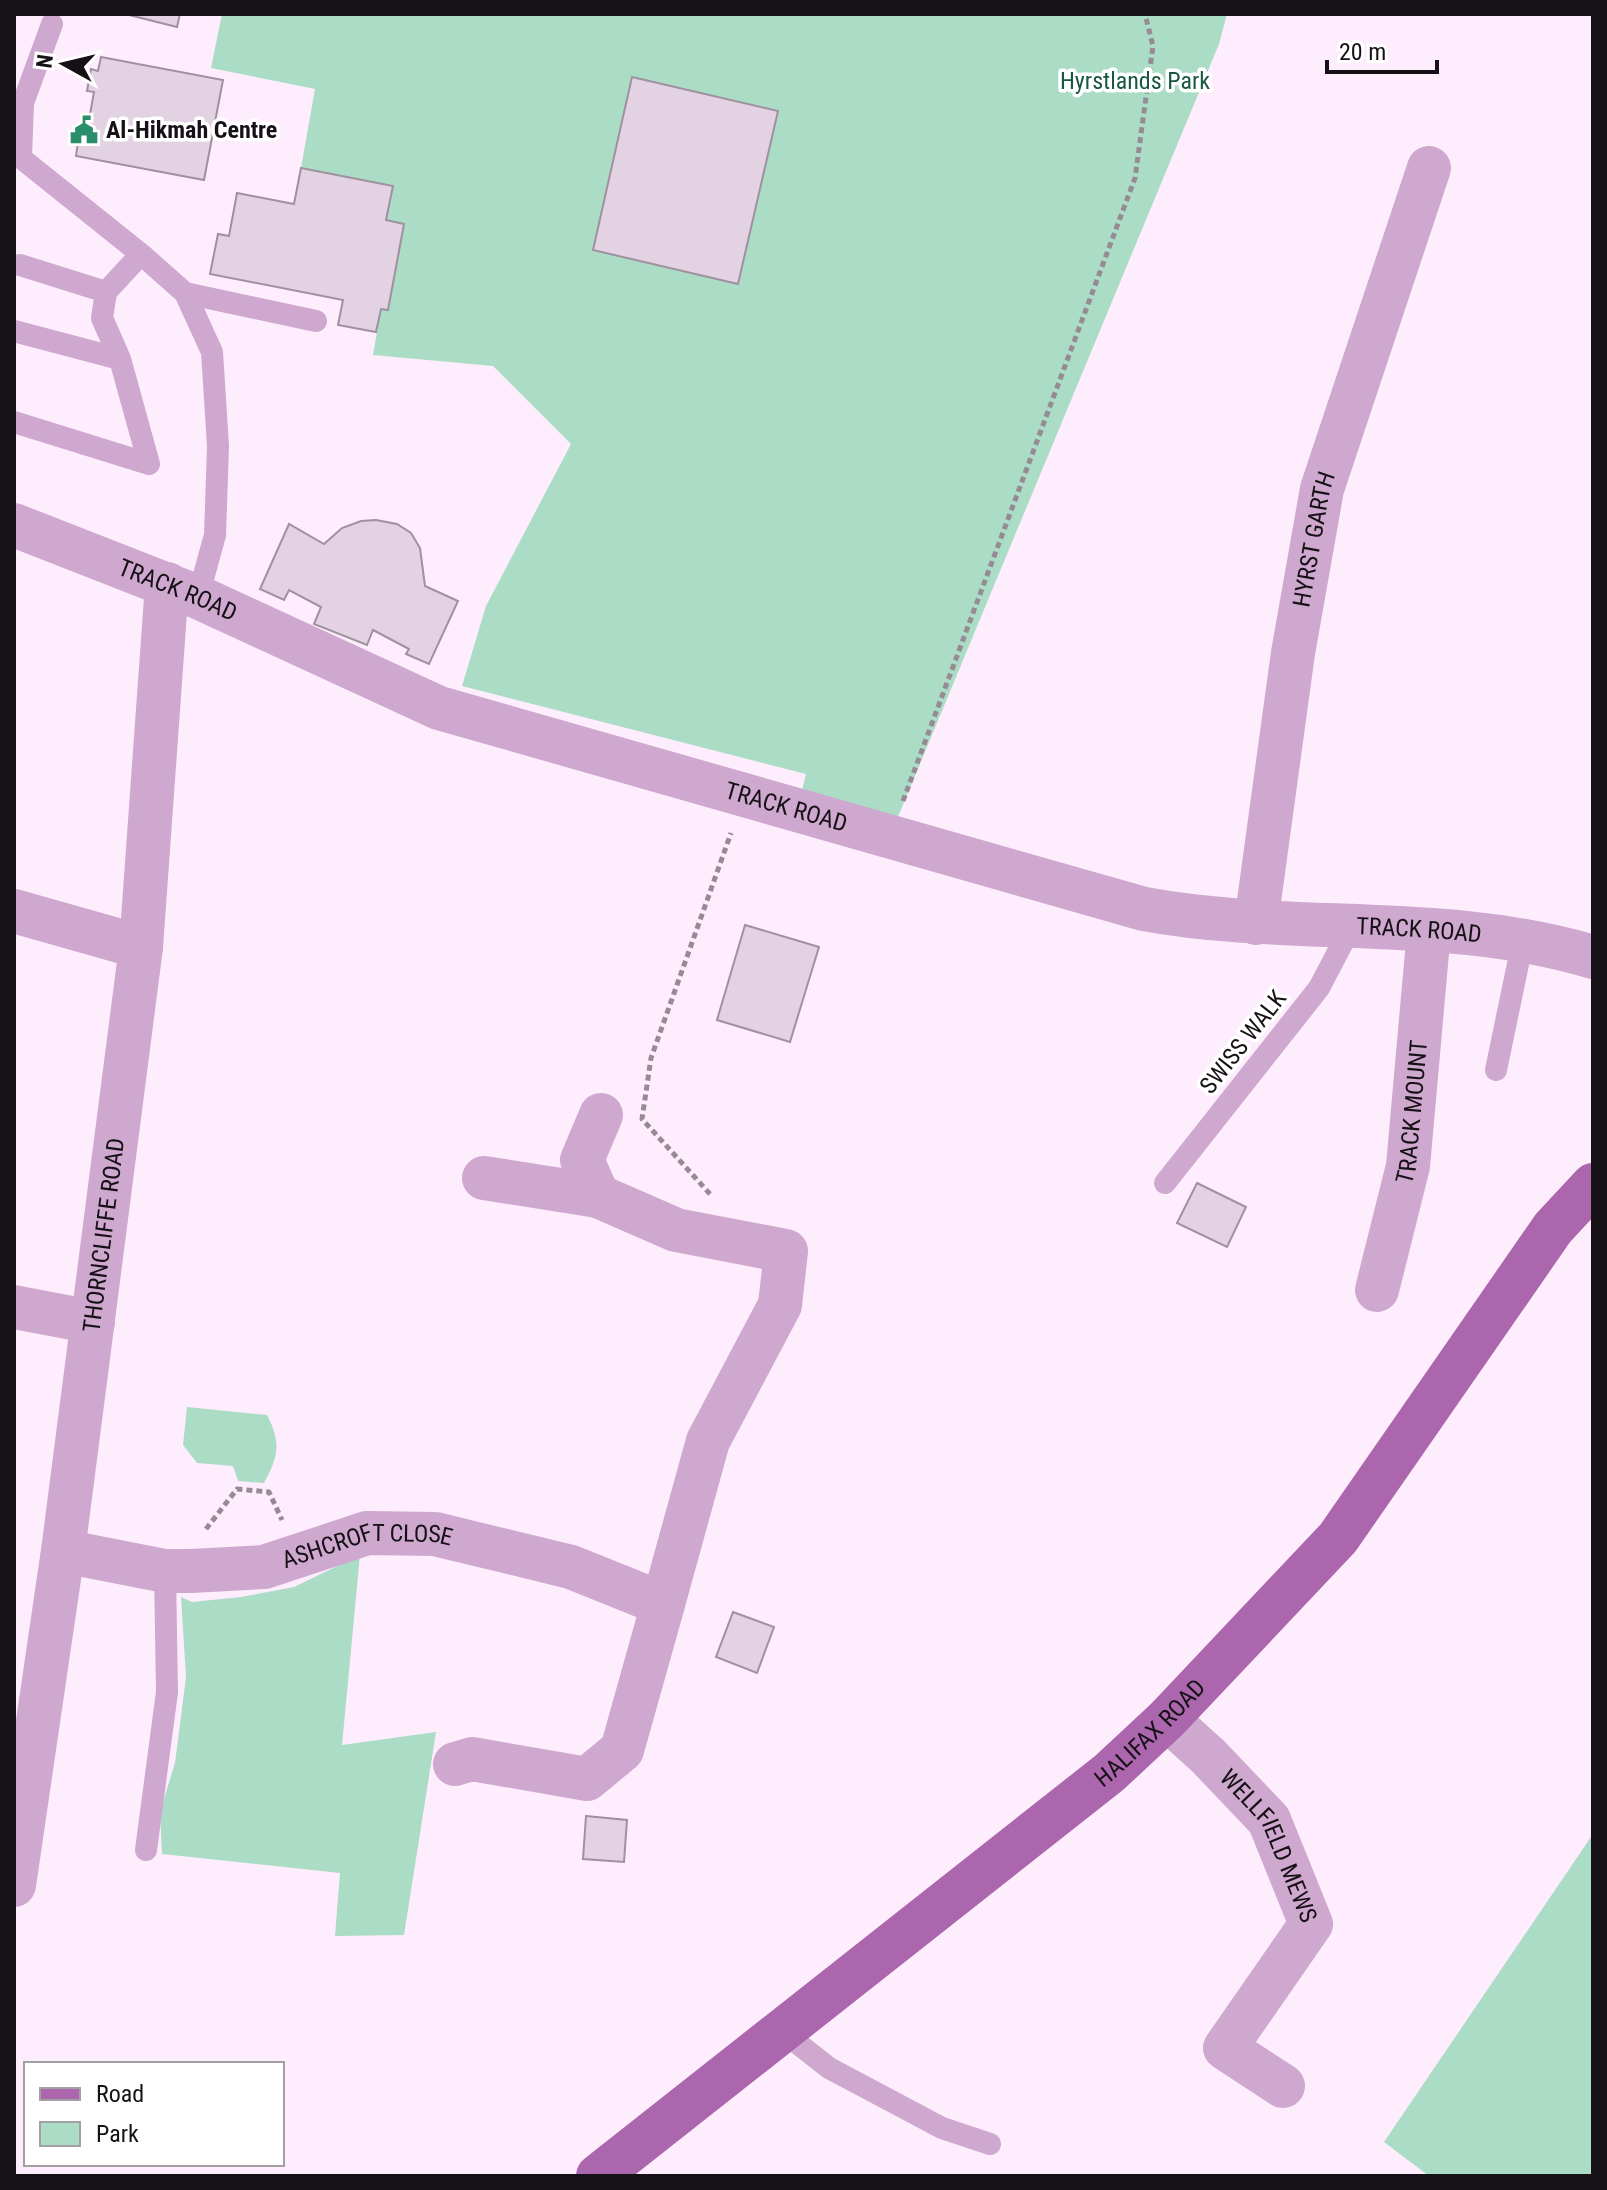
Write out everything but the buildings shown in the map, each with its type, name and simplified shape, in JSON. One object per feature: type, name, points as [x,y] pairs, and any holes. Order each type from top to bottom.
[{"type":"main road","name":"HALIFAX ROAD","points":[[598,2176],[1109,1773],[1167,1719],[1338,1538],[1553,1228],[1593,1185]]},
{"type":"street","name":"HYRST GARTH","points":[[1256,923],[1293,653],[1322,489],[1429,168]]},
{"type":"street","name":"TRACK ROAD","points":[[14,525],[183,590],[439,708],[1144,909],[1193,918],[1256,923],[1429,930],[1523,940],[1588,955]]},
{"type":"street","name":"THORNCLIFFE ROAD","points":[[14,1885],[93,1322],[183,590]]},
{"type":"street","points":[[14,911],[141,947]]},
{"type":"street","name":"TRACK MOUNT","points":[[1377,1290],[1408,1166],[1429,930]]},
{"type":"street","points":[[598,1196],[582,1160],[601,1115]]},
{"type":"street","points":[[455,1764],[472,1759],[587,1779],[622,1750],[708,1441],[780,1305],[786,1251],[676,1230],[598,1196],[484,1178]]},
{"type":"street","points":[[14,1307],[93,1322]]},
{"type":"street","name":"ASHCROFT CLOSE","points":[[63,1551],[178,1571],[264,1567],[367,1533],[435,1534],[571,1567],[663,1604]]},
{"type":"street","name":"WELLFIELD MEWS","points":[[1167,1719],[1269,1820],[1311,1924],[1225,2048],[1283,2086]]},
{"type":"lane","points":[[52,24],[23,103],[21,158],[185,293],[212,352],[218,446],[215,535],[183,590]]},
{"type":"lane","points":[[14,422],[149,464],[120,359],[102,318],[106,292],[141,254]]},
{"type":"lane","points":[[20,265],[106,292]]},
{"type":"lane","points":[[185,293],[316,321]]},
{"type":"lane","points":[[14,331],[120,359]]},
{"type":"lane","name":"SWISS WALK","points":[[1165,1183],[1319,988],[1352,925]]},
{"type":"lane","points":[[1496,1070],[1523,940]]},
{"type":"lane","points":[[146,1850],[167,1692],[178,1571]]},
{"type":"lane","points":[[782,2031],[829,2068],[942,2128],[990,2144]]},
{"type":"path","points":[[890,836],[1135,178],[1153,46],[1145,14]]},
{"type":"path","points":[[715,1201],[642,1119],[651,1058],[745,794]]},
{"type":"path","points":[[178,1571],[207,1526],[237,1489],[269,1492],[296,1555]]},
{"type":"green space","name":"Hyrstlands Park","points":[[222,14],[1227,14],[1219,44],[890,836],[797,810],[806,774],[462,686],[486,606],[571,444],[493,366],[373,355],[381,309],[388,309],[404,225],[386,220],[393,186],[301,168],[315,89],[211,68]]},
{"type":"green space","points":[[187,1407],[267,1415],[275,1433],[276,1449],[273,1465],[264,1483],[238,1481],[233,1466],[197,1463],[183,1445]]},
{"type":"green space","points":[[360,1555],[342,1745],[436,1732],[404,1935],[335,1936],[340,1873],[162,1854],[160,1812],[175,1763],[186,1677],[181,1597],[192,1602],[294,1587]]},
{"type":"green space","points":[[1593,1834],[1593,2176],[1429,2176],[1384,2142]]},
{"type":"place","name":"Al-Hikmah Centre","points":[[84,130]]}]
